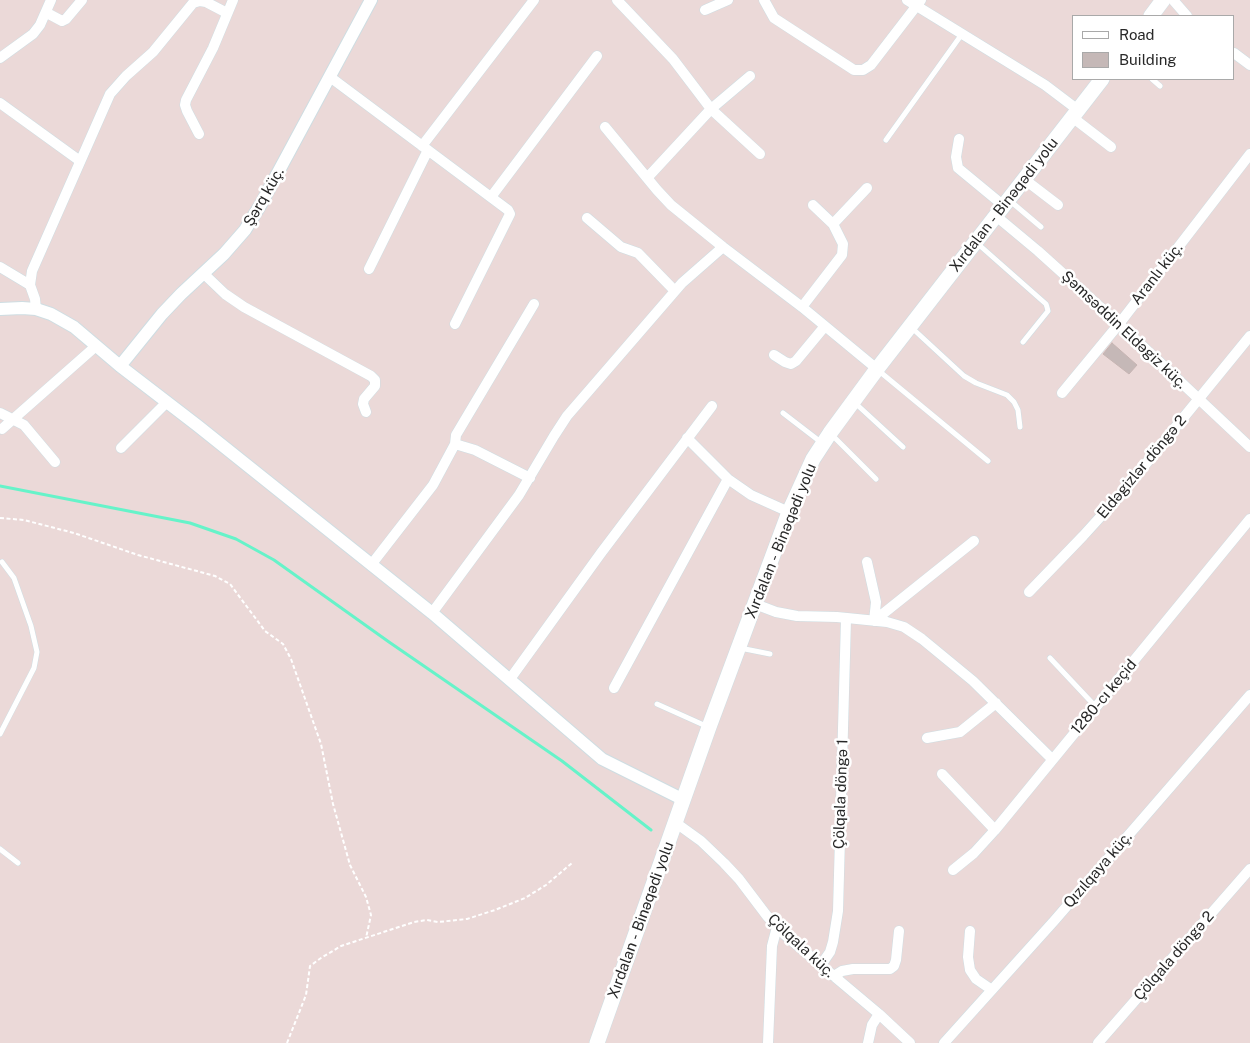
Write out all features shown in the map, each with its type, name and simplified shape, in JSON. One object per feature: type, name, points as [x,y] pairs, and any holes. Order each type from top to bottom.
[{"type":"main road","points":[[1152,15],[1163,0]]},
{"type":"main road","name":"Xırdalan - Binəqədi yolu","points":[[597,1043],[709,727],[789,512],[805,475],[826,438],[877,369],[1101,80]]},
{"type":"street","points":[[0,58],[33,34],[47,12],[51,0]]},
{"type":"street","points":[[47,12],[62,21],[66,19],[82,0]]},
{"type":"street","points":[[199,134],[187,111],[186,100],[213,48],[233,0]]},
{"type":"street","name":"Şərq küç.","points":[[120,366],[162,314],[234,244],[252,218],[371,0]]},
{"type":"street","points":[[369,269],[425,148],[534,0]]},
{"type":"street","points":[[617,0],[673,60],[711,109],[760,154]]},
{"type":"street","points":[[705,10],[728,0]]},
{"type":"street","points":[[764,0],[774,18],[854,70],[863,70],[871,65],[919,3]]},
{"type":"street","points":[[907,0],[919,3],[962,34],[1045,85],[1111,147]]},
{"type":"street","points":[[1173,0],[1186,15]]},
{"type":"street","points":[[36,309],[30,285],[32,271],[110,94],[126,76],[153,52],[193,3],[206,2],[227,13]]},
{"type":"street","points":[[1235,54],[1250,65]]},
{"type":"street","points":[[491,197],[598,56]]},
{"type":"street","points":[[648,177],[711,109],[750,76]]},
{"type":"street","points":[[330,77],[508,210],[510,214],[455,324]]},
{"type":"street","points":[[0,104],[80,161]]},
{"type":"street","points":[[605,127],[671,205],[802,307],[877,369]]},
{"type":"street","name":"Şəmsəddin Eldəgiz küç.","points":[[959,139],[956,157],[958,168],[1002,207],[1019,235],[1119,324],[1250,447]]},
{"type":"street","name":"Aranlı küç.","points":[[1062,393],[1119,324],[1250,154]]},
{"type":"street","points":[[1024,179],[1058,205]]},
{"type":"street","points":[[833,224],[867,188]]},
{"type":"street","points":[[802,307],[842,255],[843,244],[833,224],[813,205]]},
{"type":"street","points":[[587,218],[621,246],[638,253],[675,291]]},
{"type":"street","points":[[432,613],[519,495],[567,416],[675,291],[689,276],[715,256],[723,247]]},
{"type":"street","points":[[0,266],[30,285]]},
{"type":"street","points":[[203,274],[225,294],[244,307],[371,376],[375,380],[375,386],[364,399],[363,404],[366,412]]},
{"type":"street","points":[[371,565],[433,485],[454,444],[456,435],[534,304]]},
{"type":"street","points":[[0,309],[36,309],[64,320],[432,613],[602,759],[684,800]]},
{"type":"street","points":[[774,354],[784,362],[791,364],[796,361],[825,326]]},
{"type":"street","name":"Eldəgizlər döngə 2","points":[[1029,592],[1084,536],[1122,493],[1250,336]]},
{"type":"street","points":[[2,429],[96,346]]},
{"type":"street","points":[[121,448],[167,402]]},
{"type":"street","points":[[510,679],[601,553],[712,406]]},
{"type":"street","points":[[0,413],[24,425],[55,462]]},
{"type":"street","points":[[687,438],[728,479],[751,495],[789,512]]},
{"type":"street","points":[[454,444],[475,450],[530,478]]},
{"type":"street","points":[[614,688],[728,479]]},
{"type":"street","name":"1280-cı keçid","points":[[953,870],[974,853],[995,830],[1250,519]]},
{"type":"street","points":[[874,621],[974,541]]},
{"type":"street","points":[[867,562],[876,602],[874,621]]},
{"type":"street","points":[[756,604],[776,612],[797,616],[887,622],[904,627],[922,638],[973,681],[1052,759]]},
{"type":"street","name":"Çölqala döngə 1","points":[[821,965],[832,947],[838,911],[846,619]]},
{"type":"street","name":"Qızılqaya küç.","points":[[944,1043],[1067,906],[1250,695]]},
{"type":"street","points":[[927,738],[960,732],[996,703]]},
{"type":"street","points":[[942,774],[995,830]]},
{"type":"street","name":"Çölqala küç.","points":[[676,823],[701,841],[739,879],[777,928],[879,1014],[910,1043]]},
{"type":"street","name":"Çölqala döngə 2","points":[[1098,1043],[1250,869]]},
{"type":"street","points":[[768,1043],[772,946],[777,928]]},
{"type":"street","points":[[834,976],[842,971],[853,969],[890,969],[894,966],[896,960],[899,931]]},
{"type":"street","points":[[970,931],[968,957],[970,970],[976,979],[992,990]]},
{"type":"street","points":[[868,1043],[872,1025],[879,1014]]},
{"type":"lane","points":[[886,140],[962,34]]},
{"type":"lane","points":[[1153,80],[1160,86]]},
{"type":"lane","points":[[1002,207],[1041,227]]},
{"type":"lane","points":[[975,242],[1048,307],[1048,311],[1023,342]]},
{"type":"lane","points":[[910,326],[964,376],[976,383],[1007,395],[1014,402],[1018,410],[1020,428]]},
{"type":"lane","points":[[877,369],[988,461]]},
{"type":"lane","points":[[853,402],[903,448]]},
{"type":"lane","points":[[783,413],[826,438],[876,479]]},
{"type":"lane","points":[[0,734],[34,668],[36,652],[31,626],[14,578],[2,562]]},
{"type":"lane","points":[[739,648],[770,654]]},
{"type":"lane","points":[[1050,658],[1097,707]]},
{"type":"lane","points":[[657,704],[709,727]]},
{"type":"lane","points":[[0,849],[18,863]]},
{"type":"path","points":[[0,518],[24,520],[138,555],[215,576],[230,584],[265,632],[283,644],[291,660],[321,744],[332,804],[350,865],[366,896],[371,915],[366,938]]},
{"type":"path","points":[[286,1043],[306,995],[310,966],[341,946],[421,921],[438,922],[467,919],[495,910],[524,898],[546,885],[572,864]]},
{"type":"building","points":[[1112,343],[1137,365],[1129,374],[1103,354]]},
{"type":"waterway","points":[[0,486],[190,523],[236,539],[274,560],[562,761],[651,830]]}]
